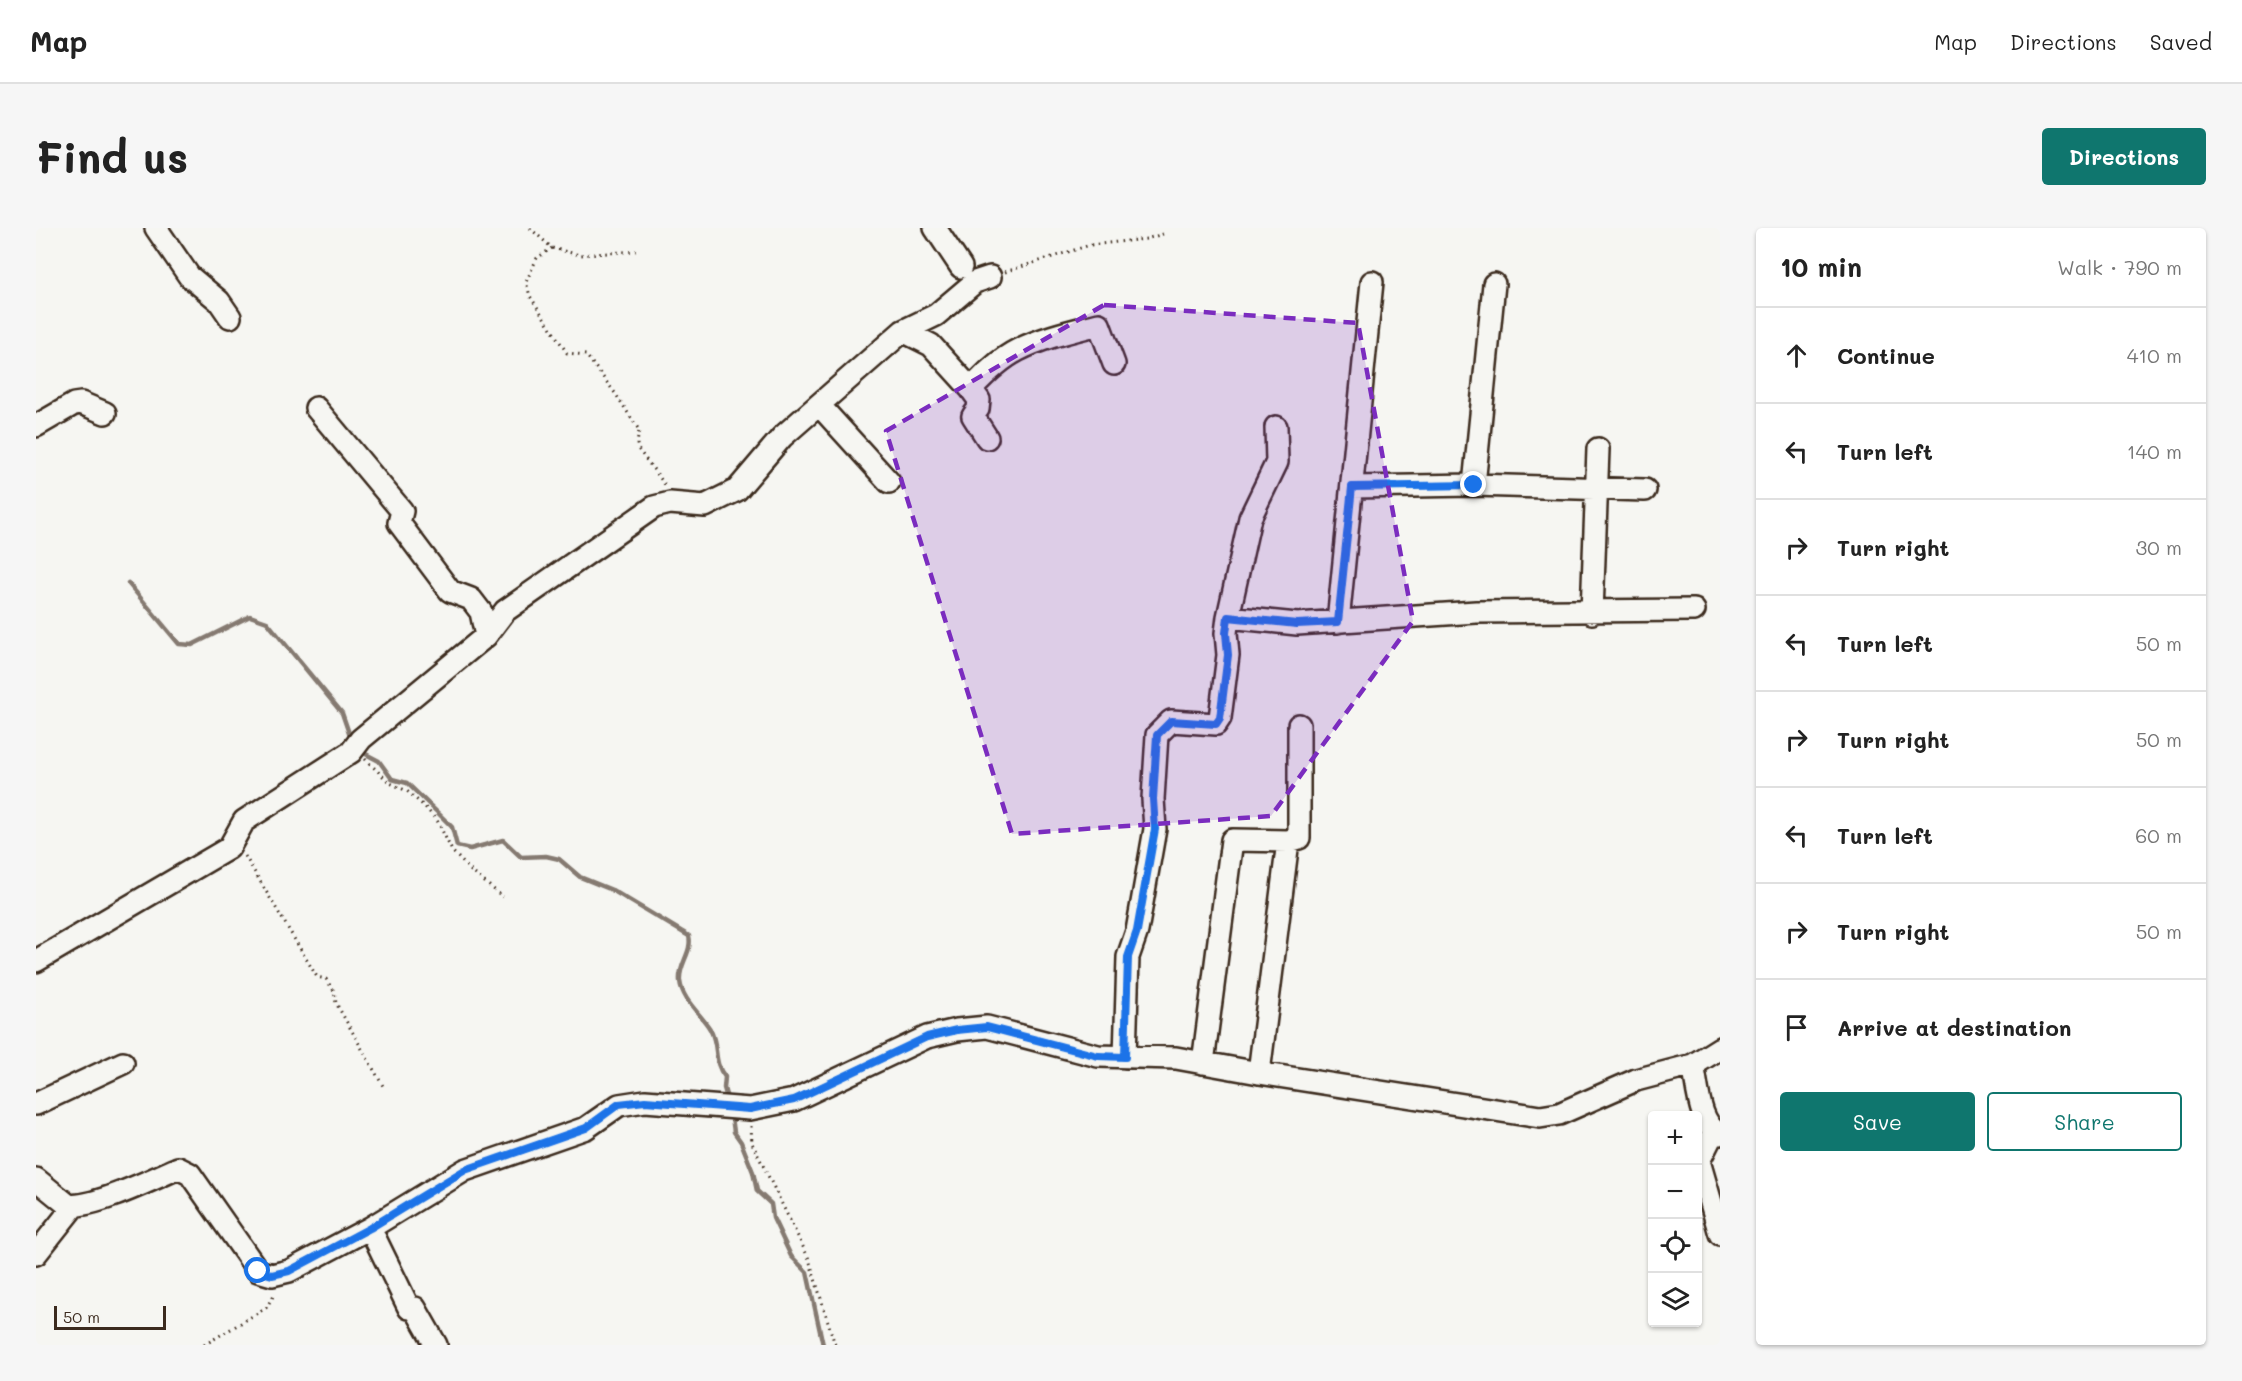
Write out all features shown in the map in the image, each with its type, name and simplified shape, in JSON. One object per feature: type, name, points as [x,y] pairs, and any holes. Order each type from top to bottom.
[{"type":"street","points":[[156,228],[189,276],[219,301],[230,317]]},
{"type":"street","points":[[936,228],[961,267]]},
{"type":"street","points":[[36,961],[229,848],[244,820],[351,752],[361,739],[486,636],[505,611],[654,507],[670,503],[705,506],[737,490],[782,437],[903,332],[936,315],[975,282],[990,277]]},
{"type":"street","points":[[1338,622],[1372,282]]},
{"type":"street","points":[[1474,485],[1494,284]]},
{"type":"street","points":[[971,389],[993,367],[1018,350],[1040,340],[1100,324],[1114,364]]},
{"type":"street","points":[[903,332],[931,345],[971,389],[979,400],[978,410],[973,416],[987,438]]},
{"type":"street","points":[[36,426],[74,404],[81,403],[105,413]]},
{"type":"street","points":[[819,405],[889,482]]},
{"type":"street","points":[[316,408],[402,511],[399,523],[450,591],[471,599],[481,612],[486,636]]},
{"type":"street","points":[[1125,1057],[1128,957],[1137,931],[1155,829],[1153,799],[1157,735],[1171,721],[1216,724],[1220,718],[1228,655],[1226,633],[1228,617],[1250,518],[1277,462],[1276,427]]},
{"type":"street","points":[[1592,612],[1598,449]]},
{"type":"street","points":[[1352,487],[1474,485],[1645,490]]},
{"type":"street","points":[[1228,617],[1297,624],[1476,612],[1694,610]]},
{"type":"street","points":[[1203,1063],[1232,840],[1288,842],[1299,838],[1299,725]]},
{"type":"street","points":[[1259,1073],[1288,842]]},
{"type":"street","points":[[36,1179],[68,1205],[74,1206],[105,1198],[178,1168],[190,1174],[258,1271],[272,1275],[289,1271],[370,1228],[465,1170],[586,1128],[619,1104],[645,1101],[750,1109],[794,1100],[927,1037],[957,1030],[987,1027],[1098,1056],[1176,1058],[1540,1117],[1559,1114],[1636,1080],[1694,1065],[1720,1048]]},
{"type":"street","points":[[36,1104],[123,1063]]},
{"type":"street","points":[[1694,1065],[1703,1116],[1717,1132],[1699,1161],[1719,1224]]},
{"type":"street","points":[[36,1254],[74,1206]]},
{"type":"street","points":[[370,1228],[409,1308],[415,1308],[436,1345]]},
{"type":"path","points":[[530,228],[552,248],[580,255],[636,251]]},
{"type":"path","points":[[990,277],[1090,245],[1146,239],[1163,234]]},
{"type":"path","points":[[552,248],[537,258],[526,282],[530,297],[567,353],[586,355],[639,430],[638,449],[666,486],[664,497],[654,507]]},
{"type":"path","points":[[351,752],[364,758],[390,783],[407,791],[425,807],[438,822],[453,851],[471,871],[503,897]]},
{"type":"path","points":[[233,837],[317,977],[326,979],[334,991],[336,1003],[382,1086]]},
{"type":"path","points":[[750,1109],[752,1143],[809,1258],[835,1345]]},
{"type":"path","points":[[204,1345],[266,1308],[289,1271]]},
{"type":"highlighted area","points":[[1104,305],[1358,323],[1413,621],[1271,816],[1012,834],[886,431]]},
{"type":"waterway","points":[[128,583],[179,644],[192,645],[250,616],[267,622],[342,713],[352,742]]},
{"type":"waterway","points":[[362,752],[379,761],[392,779],[407,783],[439,814],[452,827],[457,846],[470,849],[503,840],[521,857],[546,856],[559,859],[580,877],[612,890],[689,936],[689,948],[680,975],[681,988],[713,1036],[717,1060],[725,1077],[724,1088],[728,1102]]},
{"type":"waterway","points":[[732,1117],[734,1132],[741,1142],[753,1172],[757,1191],[771,1204],[773,1218],[791,1256],[807,1272],[823,1345]]},
{"type":"route","points":[[258,1271],[272,1275],[289,1271],[370,1228],[465,1170],[586,1128],[619,1104],[645,1101],[750,1109],[794,1100],[927,1037],[957,1030],[987,1027],[1098,1056],[1125,1057],[1128,957],[1137,931],[1155,829],[1153,799],[1157,735],[1171,721],[1216,724],[1220,718],[1228,655],[1226,633],[1228,617],[1297,624],[1338,622],[1352,487],[1474,485]]}]
